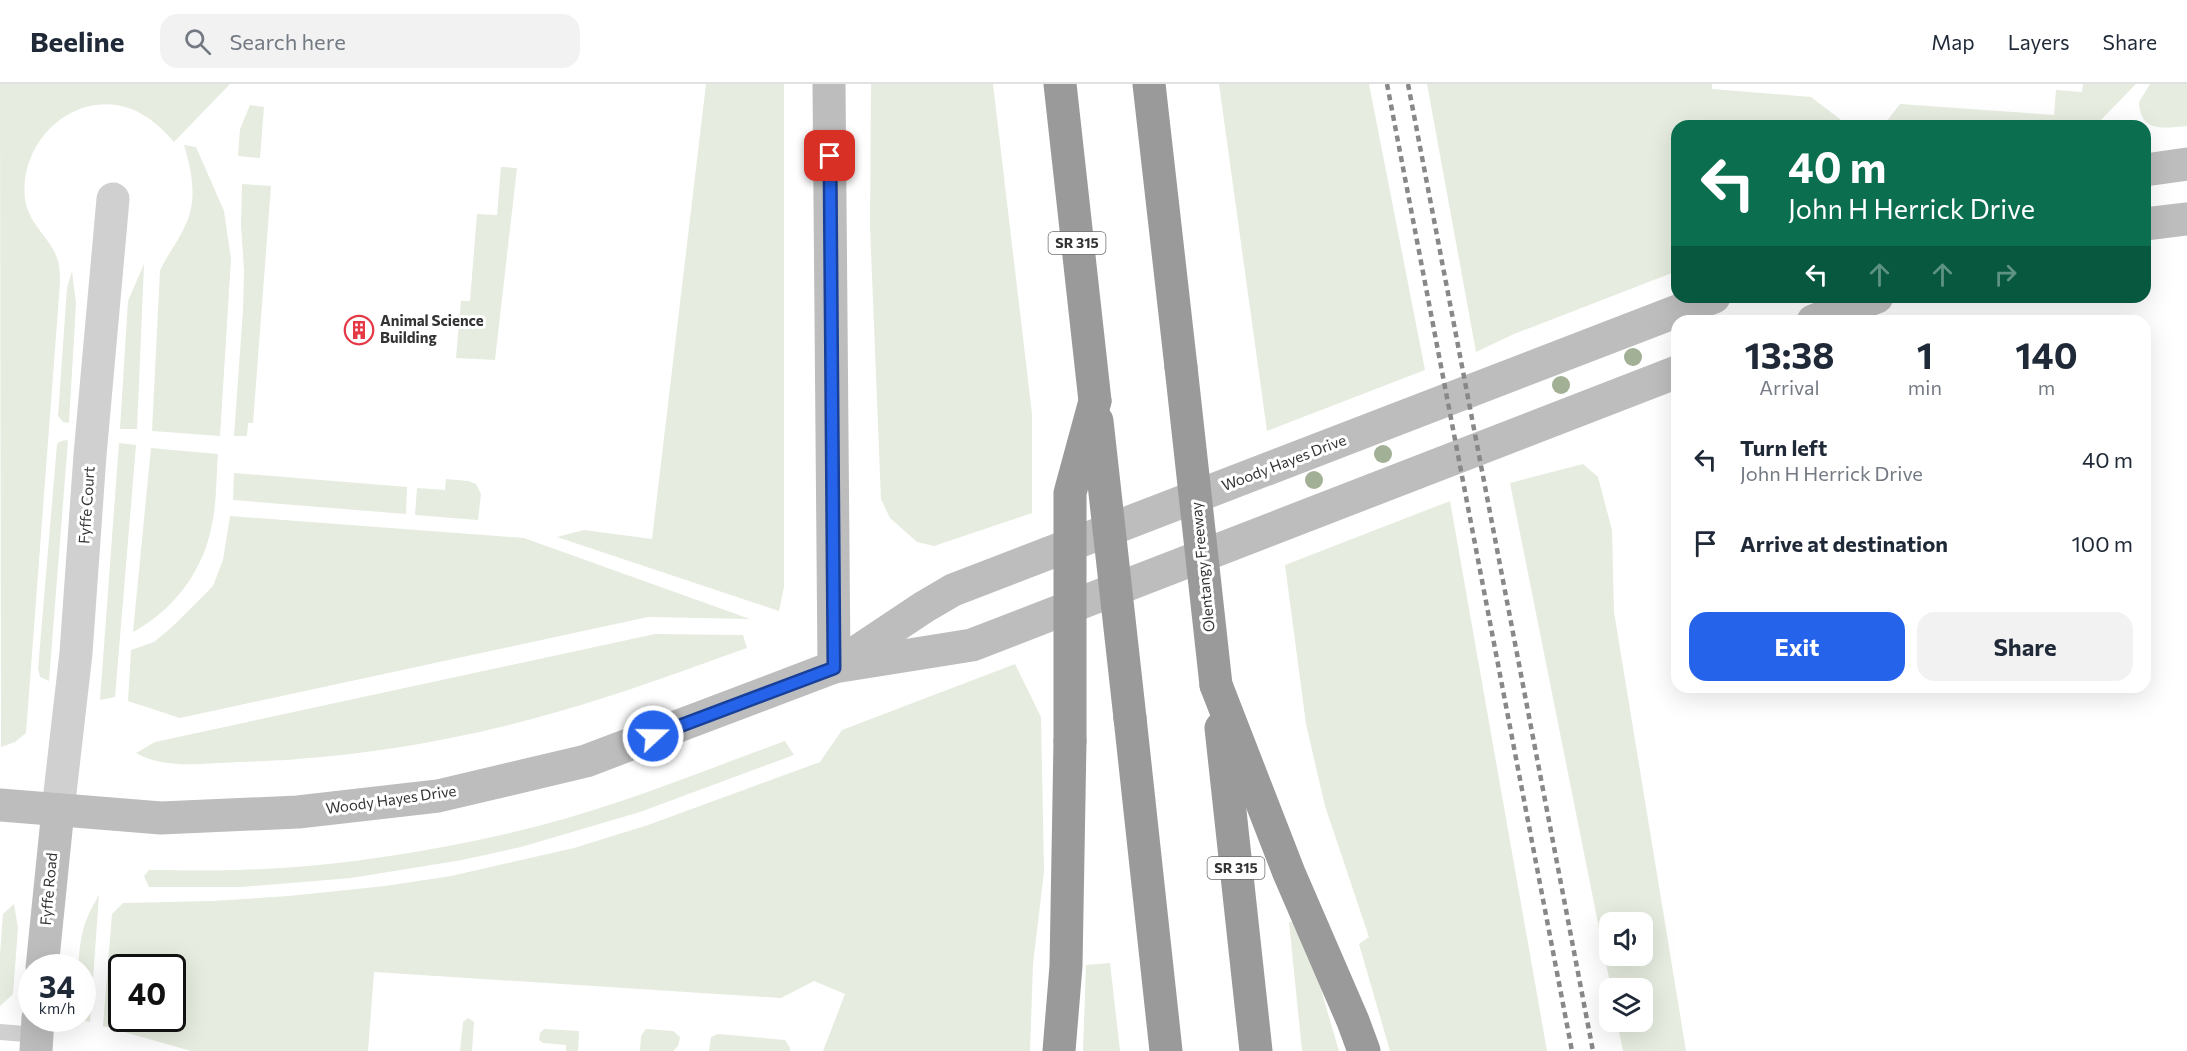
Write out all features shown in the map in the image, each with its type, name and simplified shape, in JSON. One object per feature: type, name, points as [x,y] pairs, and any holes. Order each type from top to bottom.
[{"type":"highway","name":"SR 315","points":[[1060,84],[1166,1051]]},
{"type":"highway","name":"Olentangy Freeway","points":[[1149,84],[1256,1051]]},
{"type":"highway","points":[[1059,1051],[1066,966],[1070,741],[1070,493],[1095,401]]},
{"type":"highway","points":[[1216,685],[1289,873],[1364,1051]]},
{"type":"street","points":[[829,84],[834,668]]},
{"type":"street","points":[[2151,169],[2187,164]]},
{"type":"street","name":"Fyffe Court","points":[[58,810],[76,653],[90,455],[113,199]]},
{"type":"street","points":[[2151,223],[2187,219]]},
{"type":"street","name":"Woody Hayes Drive","points":[[834,668],[953,590],[1698,303]]},
{"type":"street","points":[[1829,315],[1861,303]]},
{"type":"street","name":"Woody Hayes Drive","points":[[0,805],[161,818],[298,812],[438,796],[586,761],[834,668],[972,645],[1671,374]]},
{"type":"street","name":"Fyffe Road","points":[[43,954],[58,810]]},
{"type":"lane","points":[[0,1032],[37,1035]]},
{"type":"shaded area","points":[[0,84],[230,84],[174,142],[149,118],[129,108],[107,104],[79,109],[65,116],[52,126],[33,152],[25,183],[25,199],[33,221],[56,255],[60,283],[26,733],[15,742],[1,747]]},
{"type":"shaded area","points":[[706,84],[784,84],[784,587],[779,611],[557,537],[584,530],[652,539]]},
{"type":"shaded area","points":[[871,84],[993,84],[1032,414],[1032,513],[934,546],[917,542],[890,518],[881,499],[870,226]]},
{"type":"shaded area","points":[[1219,84],[1369,84],[1425,370],[1267,431]]},
{"type":"shaded area","points":[[1427,84],[1712,84],[1712,89],[1811,97],[1841,120],[1671,120],[1671,273],[1514,334],[1476,352]]},
{"type":"shaded area","points":[[2083,84],[2136,84],[2101,120],[1888,120],[1900,104],[2054,115],[2056,90],[2082,92]]},
{"type":"shaded area","points":[[2150,84],[2187,84],[2187,126],[2162,127],[2151,125],[2151,120],[2145,120],[2140,112],[2139,102]]},
{"type":"shaded area","points":[[250,105],[264,107],[260,158],[238,156],[240,129]]},
{"type":"shaded area","points":[[184,145],[196,147],[224,211],[231,259],[220,436],[152,431],[160,271],[182,232],[189,216],[193,196]]},
{"type":"shaded area","points":[[501,167],[517,168],[495,360],[456,358],[461,301],[470,301],[477,214],[497,215]]},
{"type":"shaded area","points":[[242,184],[271,186],[253,423],[248,423],[247,436],[234,436],[243,310]]},
{"type":"shaded area","points":[[144,264],[137,429],[120,429],[128,301]]},
{"type":"shaded area","points":[[72,271],[76,303],[69,423],[63,422],[58,416],[67,288]]},
{"type":"shaded area","points":[[68,440],[49,681],[40,677],[38,669],[57,444]]},
{"type":"shaded area","points":[[119,443],[136,445],[115,697],[100,700]]},
{"type":"shaded area","points":[[151,448],[218,454],[215,507],[202,557],[185,587],[162,612],[133,632]]},
{"type":"shaded area","points":[[1583,464],[1598,477],[1612,530],[1614,612],[1686,1051],[1623,1051],[1619,1032],[1653,1032],[1653,978],[1609,978],[1607,966],[1653,966],[1653,912],[1599,912],[1599,928],[1510,483]]},
{"type":"shaded area","points":[[234,473],[407,487],[406,514],[233,500]]},
{"type":"shaded area","points":[[446,479],[476,484],[481,494],[478,520],[415,515],[417,488],[445,490]]},
{"type":"shaded area","points":[[1450,501],[1547,1051],[1390,1051],[1359,944],[1369,937],[1325,806],[1306,724],[1285,565]]},
{"type":"shaded area","points":[[230,516],[524,538],[750,619],[648,617],[180,718],[128,701],[131,650],[154,642],[213,586],[223,560]]},
{"type":"shaded area","points":[[655,634],[743,635],[747,648],[629,690],[557,712],[479,732],[400,747],[320,757],[199,764],[160,762],[136,753],[155,742]]},
{"type":"shaded area","points":[[1015,664],[1041,717],[1044,872],[1033,964],[1030,1051],[823,1051],[845,994],[814,981],[781,998],[374,972],[368,1051],[191,1051],[124,1032],[186,1032],[186,954],[109,954],[112,914],[123,903],[289,896],[385,886],[451,876],[574,848],[648,825],[820,762],[842,730]]},
{"type":"shaded area","points":[[785,741],[794,755],[640,812],[521,847],[462,860],[351,878],[242,887],[149,887],[144,876],[149,870],[240,870],[309,866],[480,840],[617,802]]},
{"type":"shaded area","points":[[99,895],[95,954],[79,954],[83,930]]},
{"type":"shaded area","points":[[14,904],[18,928],[13,994],[0,1006],[3,914]]},
{"type":"shaded area","points":[[1304,920],[1339,1051],[1302,1051],[1289,922]]},
{"type":"shaded area","points":[[1110,963],[1120,1051],[1083,1051],[1086,965]]},
{"type":"shaded area","points":[[108,964],[108,1027],[103,1026]]},
{"type":"shaded area","points":[[468,1018],[474,1022],[472,1051],[460,1051],[463,1022]]},
{"type":"shaded area","points":[[544,1029],[579,1031],[578,1051],[566,1051],[566,1045],[543,1043],[539,1040],[540,1033]]},
{"type":"shaded area","points":[[646,1029],[673,1031],[680,1037],[678,1046],[673,1051],[640,1051],[641,1036]]},
{"type":"shaded area","points":[[718,1034],[785,1040],[790,1051],[709,1051],[711,1037]]},
{"type":"railway","points":[[1387,84],[1572,1051]]},
{"type":"railway","points":[[1408,84],[1593,1051]]},
{"type":"place","name":"Animal Science Building","points":[[359,330]]},
{"type":"route","points":[[653,736],[834,668],[830,156]]}]
